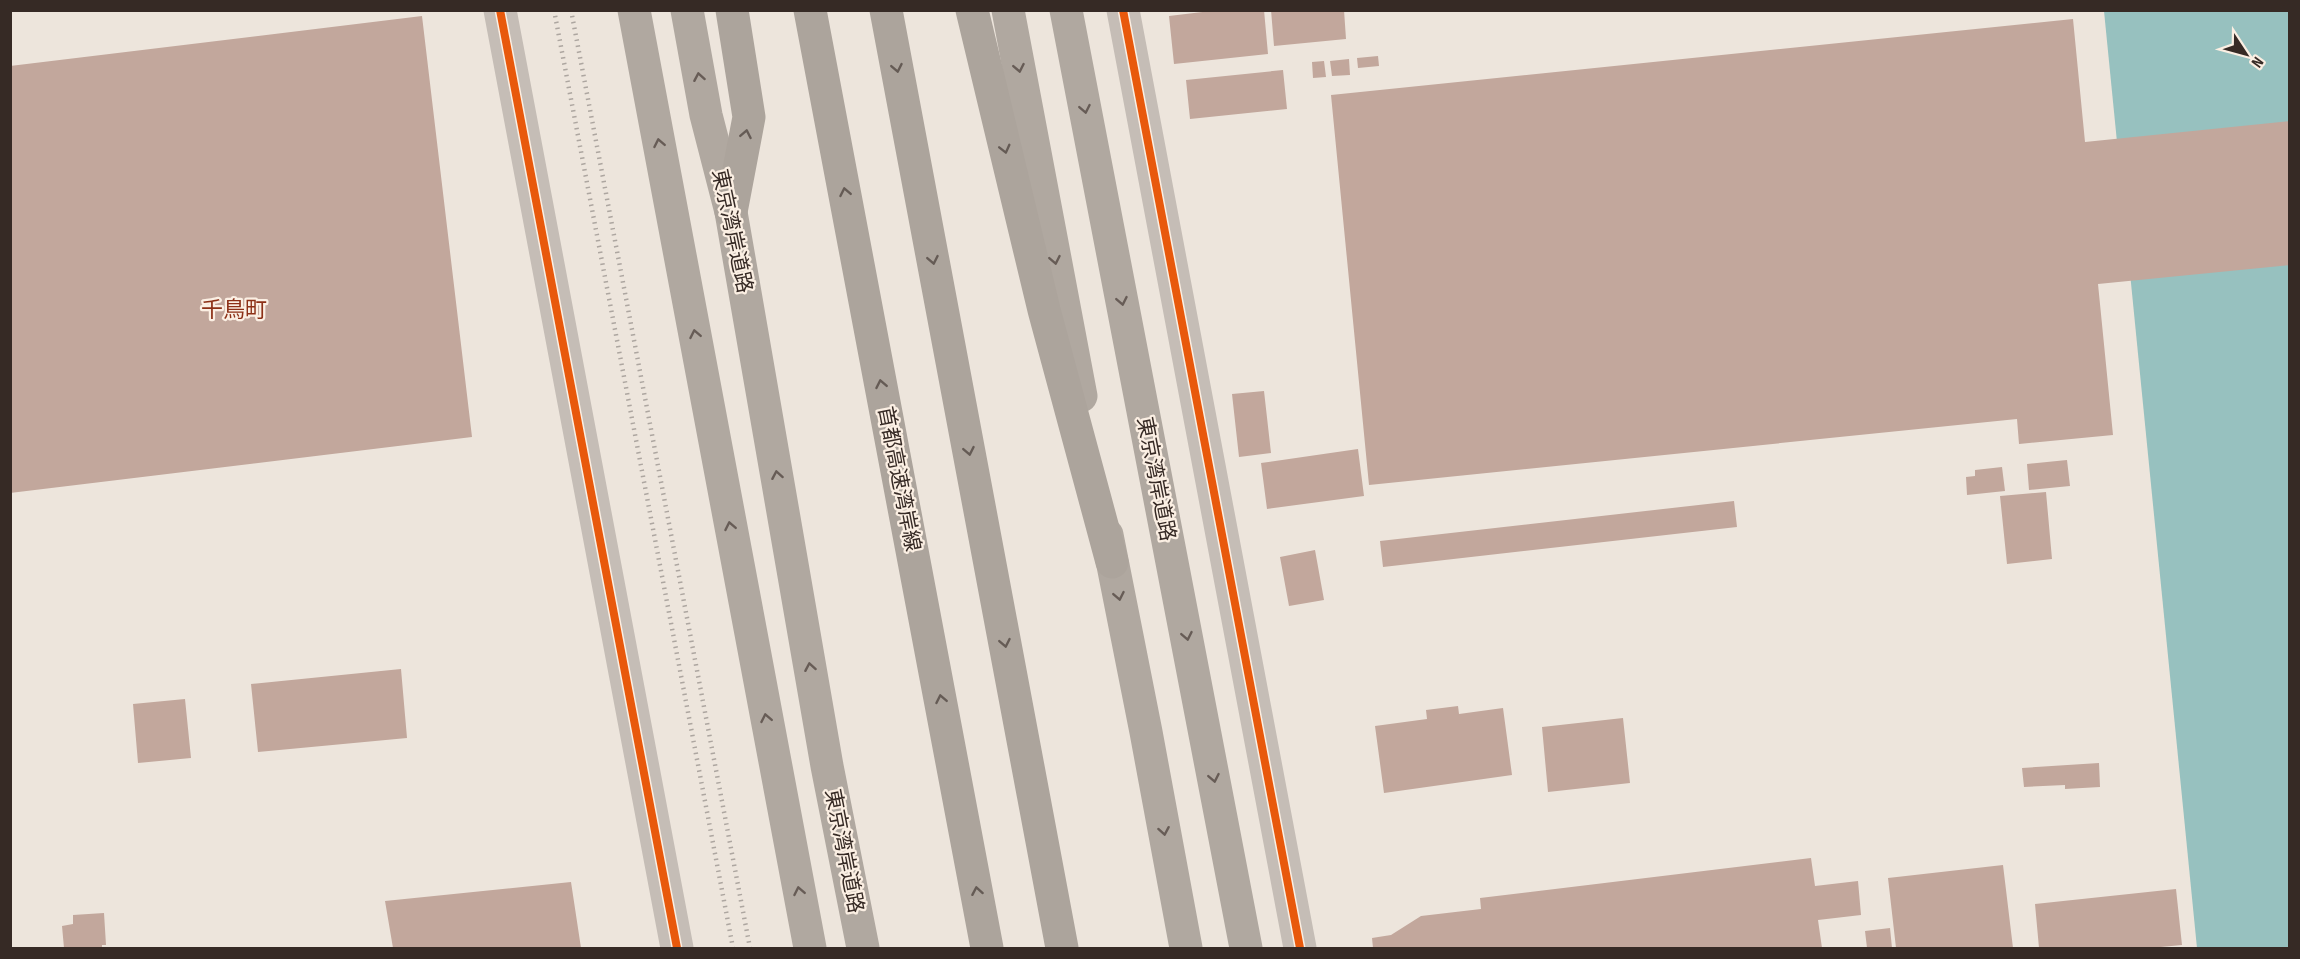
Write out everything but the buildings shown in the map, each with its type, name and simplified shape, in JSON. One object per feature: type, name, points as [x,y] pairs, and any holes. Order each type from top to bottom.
[{"type":"highway","points":[[634,10],[810,948]]},
{"type":"highway","name":"東京湾岸道路","points":[[687,10],[706,116],[731,212],[827,766],[863,948]]},
{"type":"highway","points":[[731,212],[749,117],[732,10]]},
{"type":"highway","name":"首都高速湾岸線","points":[[810,10],[987,948]]},
{"type":"highway","points":[[886,10],[1062,948]]},
{"type":"highway","points":[[972,10],[1044,310],[1112,562]]},
{"type":"highway","points":[[1008,10],[1186,948]]},
{"type":"highway","name":"東京湾岸道路","points":[[1066,10],[1246,948]]},
{"type":"street","points":[[500,10],[677,948]]},
{"type":"street","points":[[1123,10],[1300,948]]},
{"type":"water","points":[[2104,11],[2289,11],[2289,948],[2197,948]]},
{"type":"railway","points":[[554,10],[733,948]]},
{"type":"railway","points":[[571,10],[750,948]]},
{"type":"cycle path","points":[[500,10],[677,948]]},
{"type":"cycle path","points":[[1123,10],[1300,948]]},
{"type":"district","name":"千鳥町","points":[[234,310]]}]
